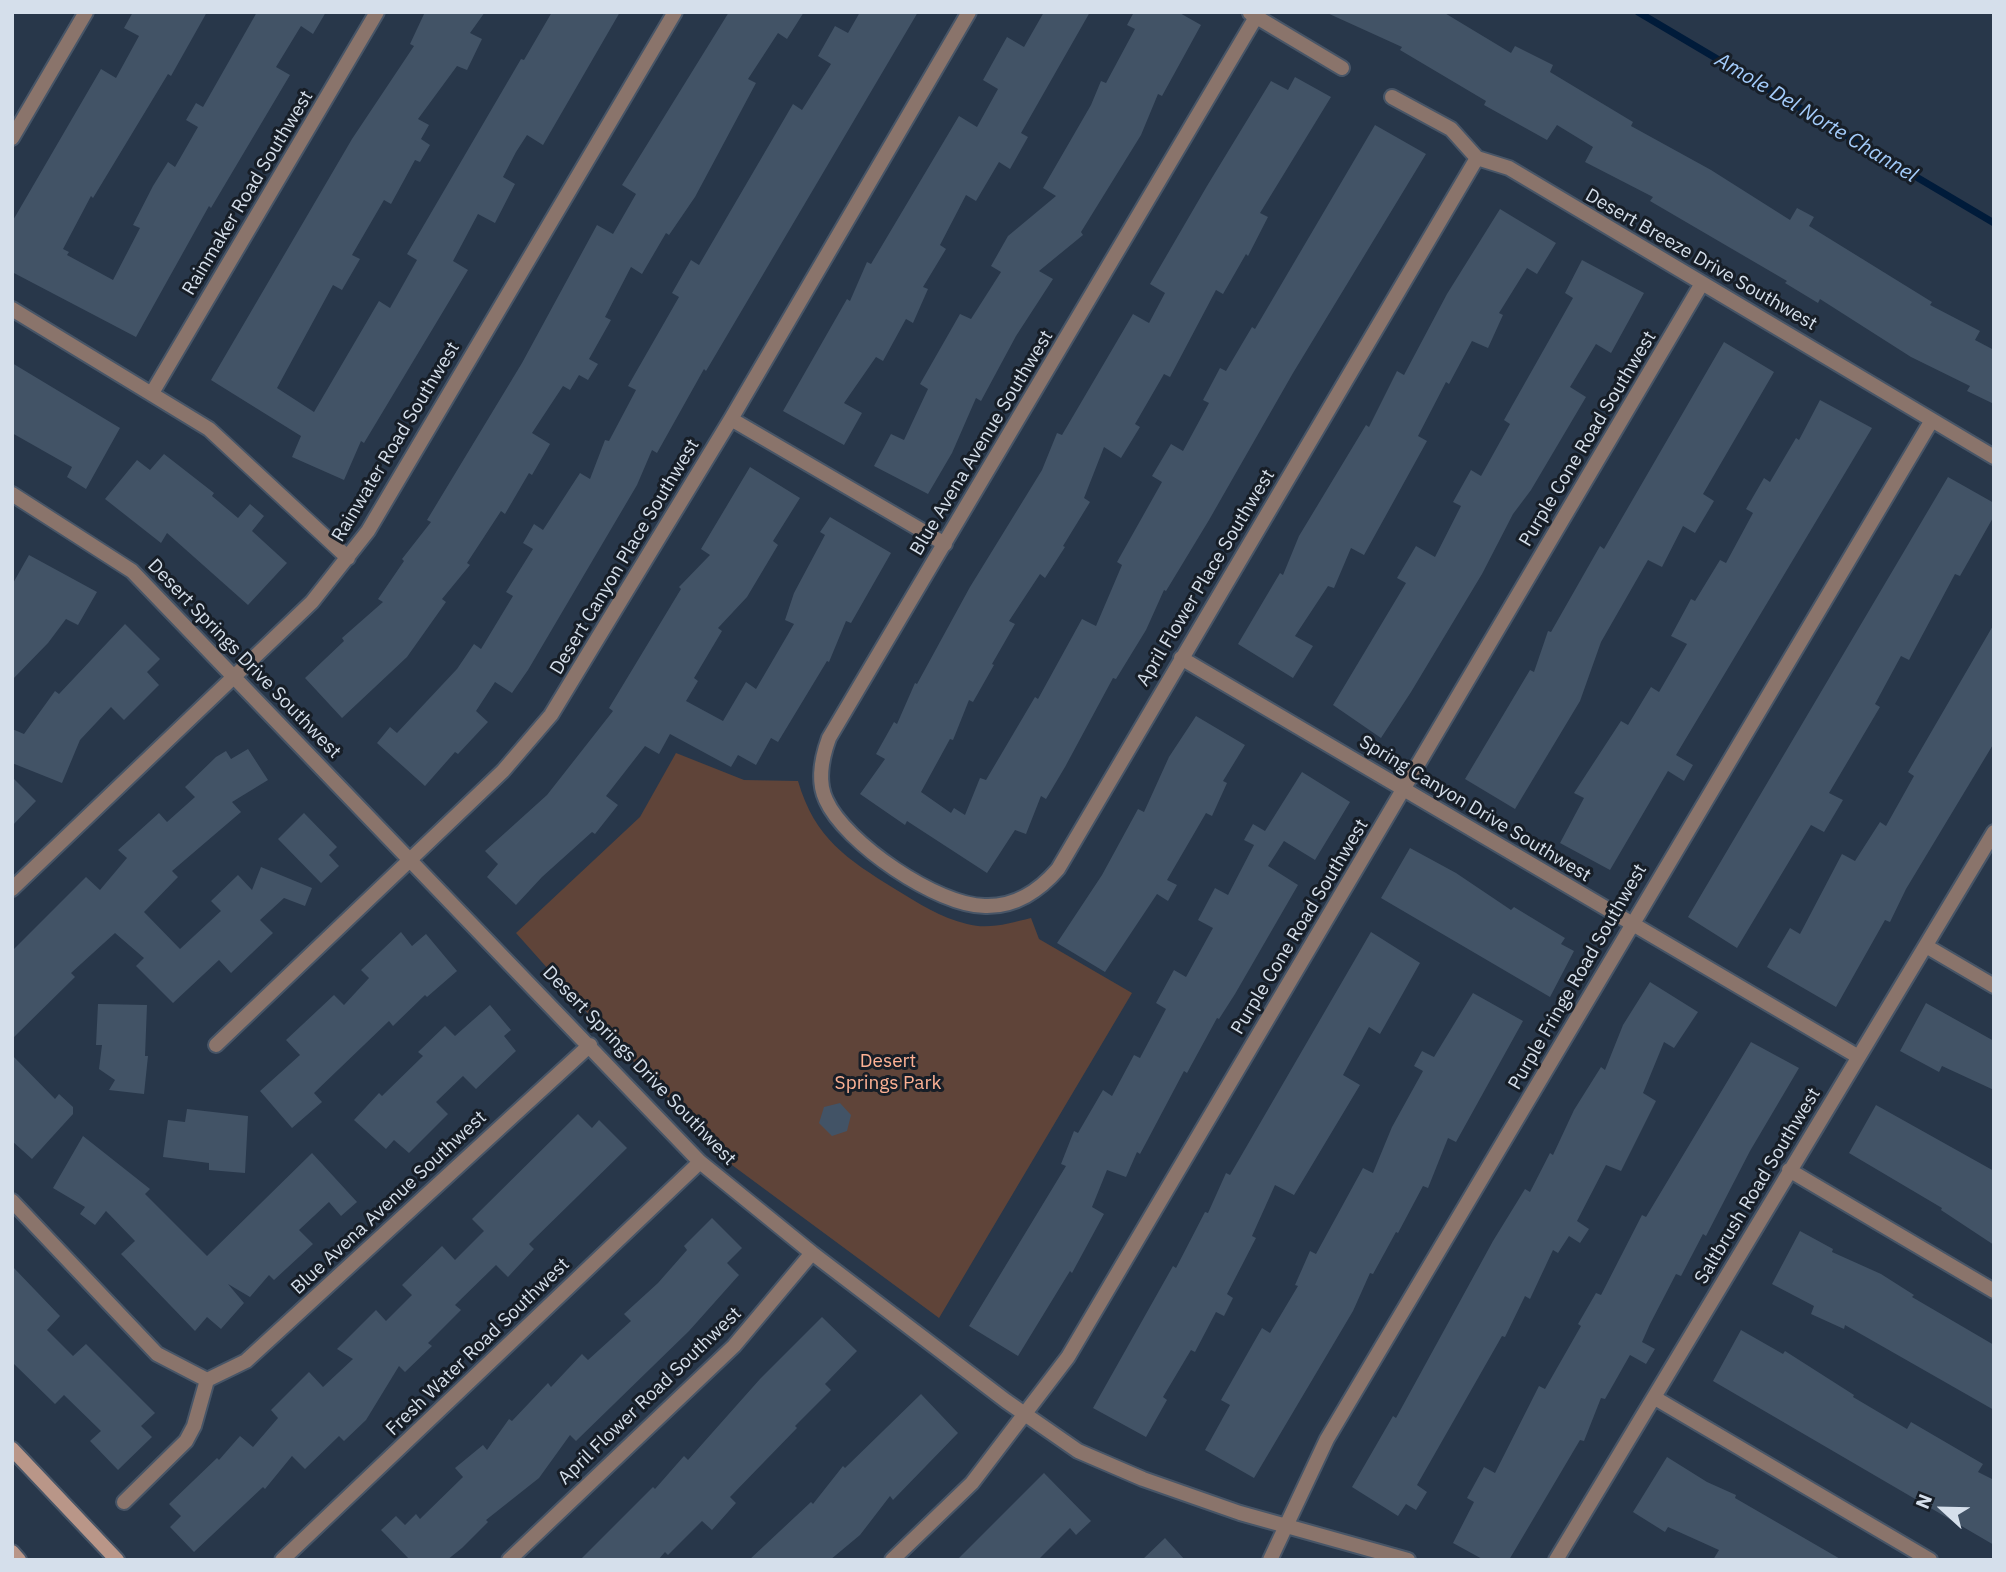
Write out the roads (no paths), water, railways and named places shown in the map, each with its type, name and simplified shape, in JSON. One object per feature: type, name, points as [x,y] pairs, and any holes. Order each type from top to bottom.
[{"type":"main road","points":[[12,1450],[117,1560]]},
{"type":"main road","points":[[12,1552],[19,1560]]},
{"type":"street","points":[[12,138],[86,12]]},
{"type":"street","name":"Rainmaker Road Southwest","points":[[152,393],[377,12]]},
{"type":"street","name":"Rainwater Road Southwest","points":[[12,889],[312,602],[348,558],[368,531],[675,12]]},
{"type":"street","name":"Desert Canyon Place Southwest","points":[[216,1045],[503,771],[551,715],[731,419],[969,12]]},
{"type":"street","points":[[1252,15],[1342,68]]},
{"type":"street","name":"Blue Avena Avenue Southwest","points":[[904,874],[850,835],[835,817],[824,798],[822,755],[829,738],[945,544],[1252,15]]},
{"type":"street","points":[[1392,97],[1451,129],[1476,158]]},
{"type":"street","name":"Desert Breeze Drive Southwest","points":[[1476,158],[1509,168],[1994,457]]},
{"type":"street","name":"April Flower Place Southwest","points":[[904,874],[951,899],[985,907],[1012,902],[1042,887],[1058,869],[1476,158]]},
{"type":"street","name":"Purple Cone Road Southwest","points":[[892,1560],[972,1483],[1068,1357],[1702,285]]},
{"type":"street","points":[[12,309],[209,429],[348,558]]},
{"type":"street","points":[[731,419],[945,544]]},
{"type":"street","name":"Purple Fringe Road Southwest","points":[[1270,1560],[1327,1439],[1932,420]]},
{"type":"street","name":"Desert Springs Drive Southwest","points":[[12,494],[132,571],[700,1162],[812,1253],[1078,1451],[1132,1475],[1240,1513],[1408,1560]]},
{"type":"street","name":"Spring Canyon Drive Southwest","points":[[1181,658],[1405,788],[1630,925],[1857,1056]]},
{"type":"street","name":"Saltbrush Road Southwest","points":[[1556,1560],[1994,832]]},
{"type":"street","points":[[1926,946],[1994,986]]},
{"type":"street","name":"Blue Avena Avenue Southwest","points":[[207,1380],[246,1361],[590,1045]]},
{"type":"street","name":"Fresh Water Road Southwest","points":[[282,1560],[700,1162]]},
{"type":"street","points":[[1789,1170],[1994,1291]]},
{"type":"street","points":[[12,1201],[157,1354],[207,1380],[194,1426],[186,1441],[124,1502]]},
{"type":"street","name":"April Flower Road Southwest","points":[[509,1560],[734,1346],[812,1253]]},
{"type":"street","points":[[1655,1398],[1930,1560]]},
{"type":"waterway","name":"Amole Del Norte Channel","points":[[1638,12],[1994,223]]},
{"type":"park label","name":"Desert Springs Park","points":[[888,1073]]}]
